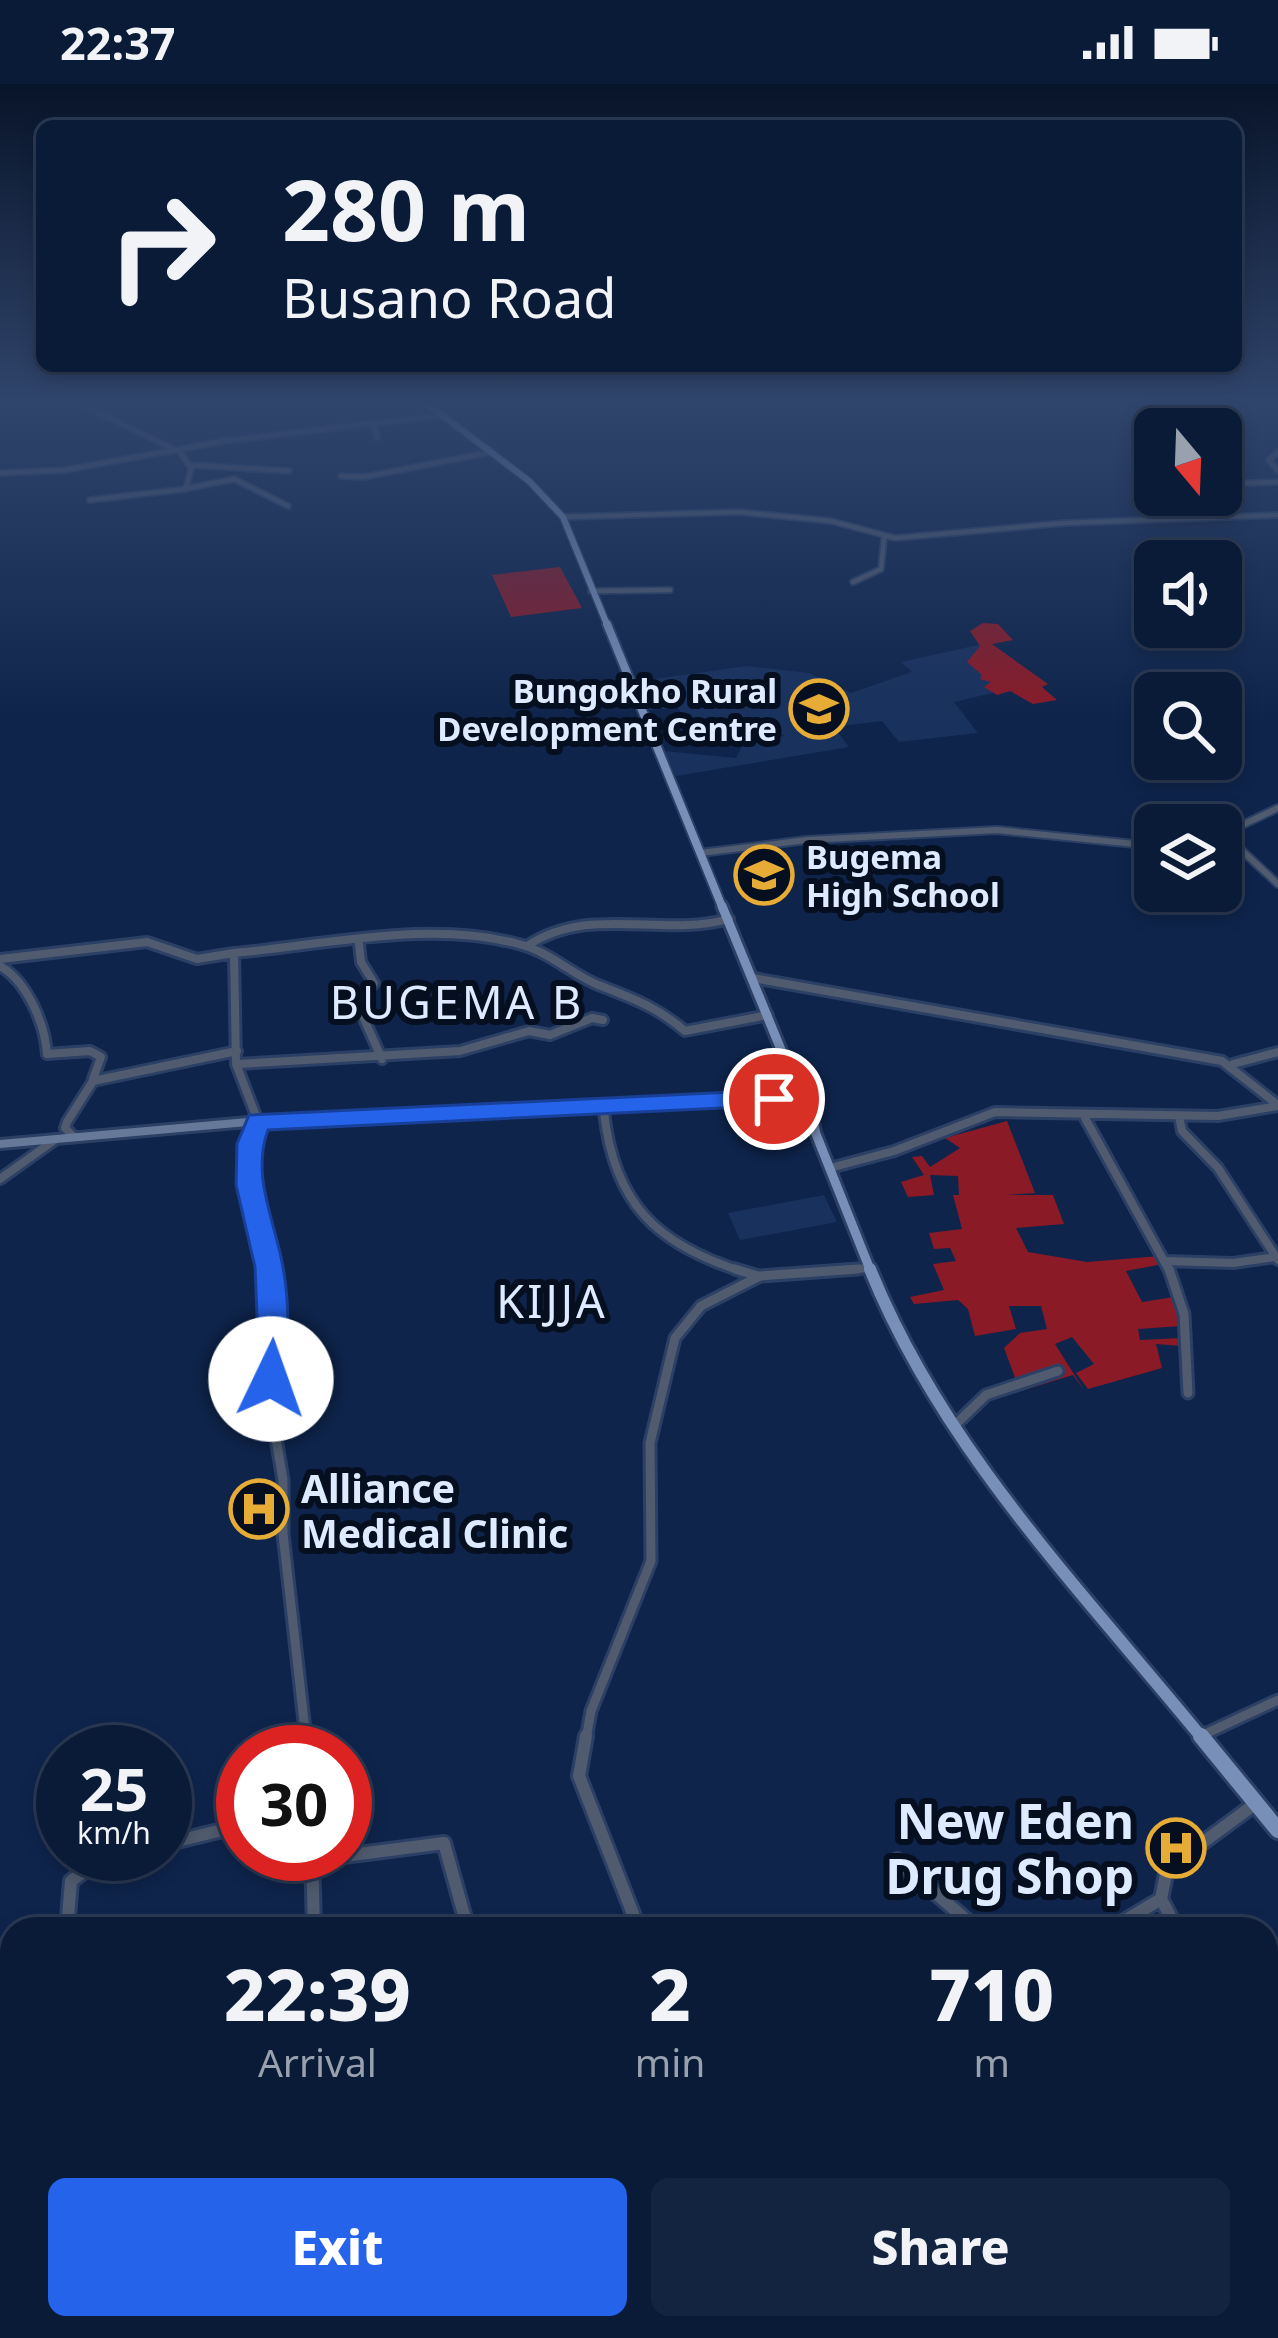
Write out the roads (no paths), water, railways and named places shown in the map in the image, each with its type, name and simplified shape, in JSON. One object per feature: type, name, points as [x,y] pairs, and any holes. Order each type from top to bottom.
[{"type":"main road","points":[[557,511],[563,517],[768,1015],[808,1097],[830,1168],[904,1345],[953,1427],[1278,1830]]},
{"type":"street","points":[[563,517],[739,512],[832,521],[889,538]]},
{"type":"street","points":[[1242,516],[1278,515]]},
{"type":"street","points":[[853,582],[881,569],[882,539],[1230,516]]},
{"type":"street","points":[[591,592],[670,590]]},
{"type":"street","points":[[1242,826],[1278,808]]},
{"type":"street","points":[[700,853],[821,839],[997,830],[1134,844]]},
{"type":"street","points":[[1242,852],[1278,884]]},
{"type":"street","points":[[527,946],[552,932],[584,924],[638,922],[697,929],[729,919]]},
{"type":"street","points":[[0,962],[148,942],[197,959],[436,936],[488,937],[527,946],[594,983],[654,1004],[685,1031],[768,1015]]},
{"type":"street","points":[[359,944],[361,962],[374,983],[356,1000],[382,1059]]},
{"type":"street","points":[[234,953],[238,1064],[247,1108],[258,1121]]},
{"type":"street","points":[[0,962],[19,977],[32,1012],[45,1024],[49,1056],[90,1051],[101,1057],[93,1081],[67,1122],[65,1128],[74,1137]]},
{"type":"street","points":[[753,978],[1232,1064],[1278,1052]]},
{"type":"street","points":[[238,1064],[382,1059],[475,1049],[530,1031],[550,1035],[592,1018],[603,1020]]},
{"type":"street","points":[[93,1081],[237,1051]]},
{"type":"street","points":[[1232,1064],[1278,1106]]},
{"type":"street","points":[[0,1144],[258,1121],[808,1097]]},
{"type":"street","points":[[611,1106],[604,1112],[607,1148],[631,1209],[698,1259],[760,1276],[871,1268]]},
{"type":"street","points":[[830,1168],[910,1145],[979,1114],[1179,1116],[1278,1106]]},
{"type":"street","points":[[1166,1261],[1233,1263],[1277,1258],[1218,1168],[1182,1131],[1179,1116]]},
{"type":"street","points":[[1084,1117],[1166,1261],[1184,1314],[1188,1393]]},
{"type":"street","points":[[258,1121],[250,1144],[249,1185],[273,1308],[270,1403],[283,1480],[283,1534],[304,1725]]},
{"type":"street","points":[[0,1179],[56,1139]]},
{"type":"street","points":[[634,1917],[583,1798],[581,1749],[651,1561],[650,1443],[675,1338],[701,1306],[760,1276]]},
{"type":"street","points":[[953,1427],[986,1395],[1058,1371]]},
{"type":"street","points":[[1202,1736],[1278,1700]]},
{"type":"street","points":[[1171,1917],[1161,1899],[1167,1869],[1256,1803]]},
{"type":"street","points":[[372,1855],[408,1843],[444,1843],[465,1917]]},
{"type":"street","points":[[897,1860],[963,1917]]},
{"type":"street","points":[[68,1917],[71,1881]]},
{"type":"street","points":[[313,1881],[314,1917]]},
{"type":"street","points":[[1131,1917],[1161,1899]]},
{"type":"place","name":"Bungokho Rural Development Centre","points":[[819,709]]},
{"type":"place","name":"Bugema High School","points":[[764,875]]},
{"type":"place","name":"Alliance Medical Clinic","points":[[259,1509]]},
{"type":"place","name":"New Eden Drug Shop","points":[[1176,1848]]},
{"type":"district","name":"BUGEMA B","points":[[457,1001]]},
{"type":"district","name":"KIJJA","points":[[552,1300]]}]
